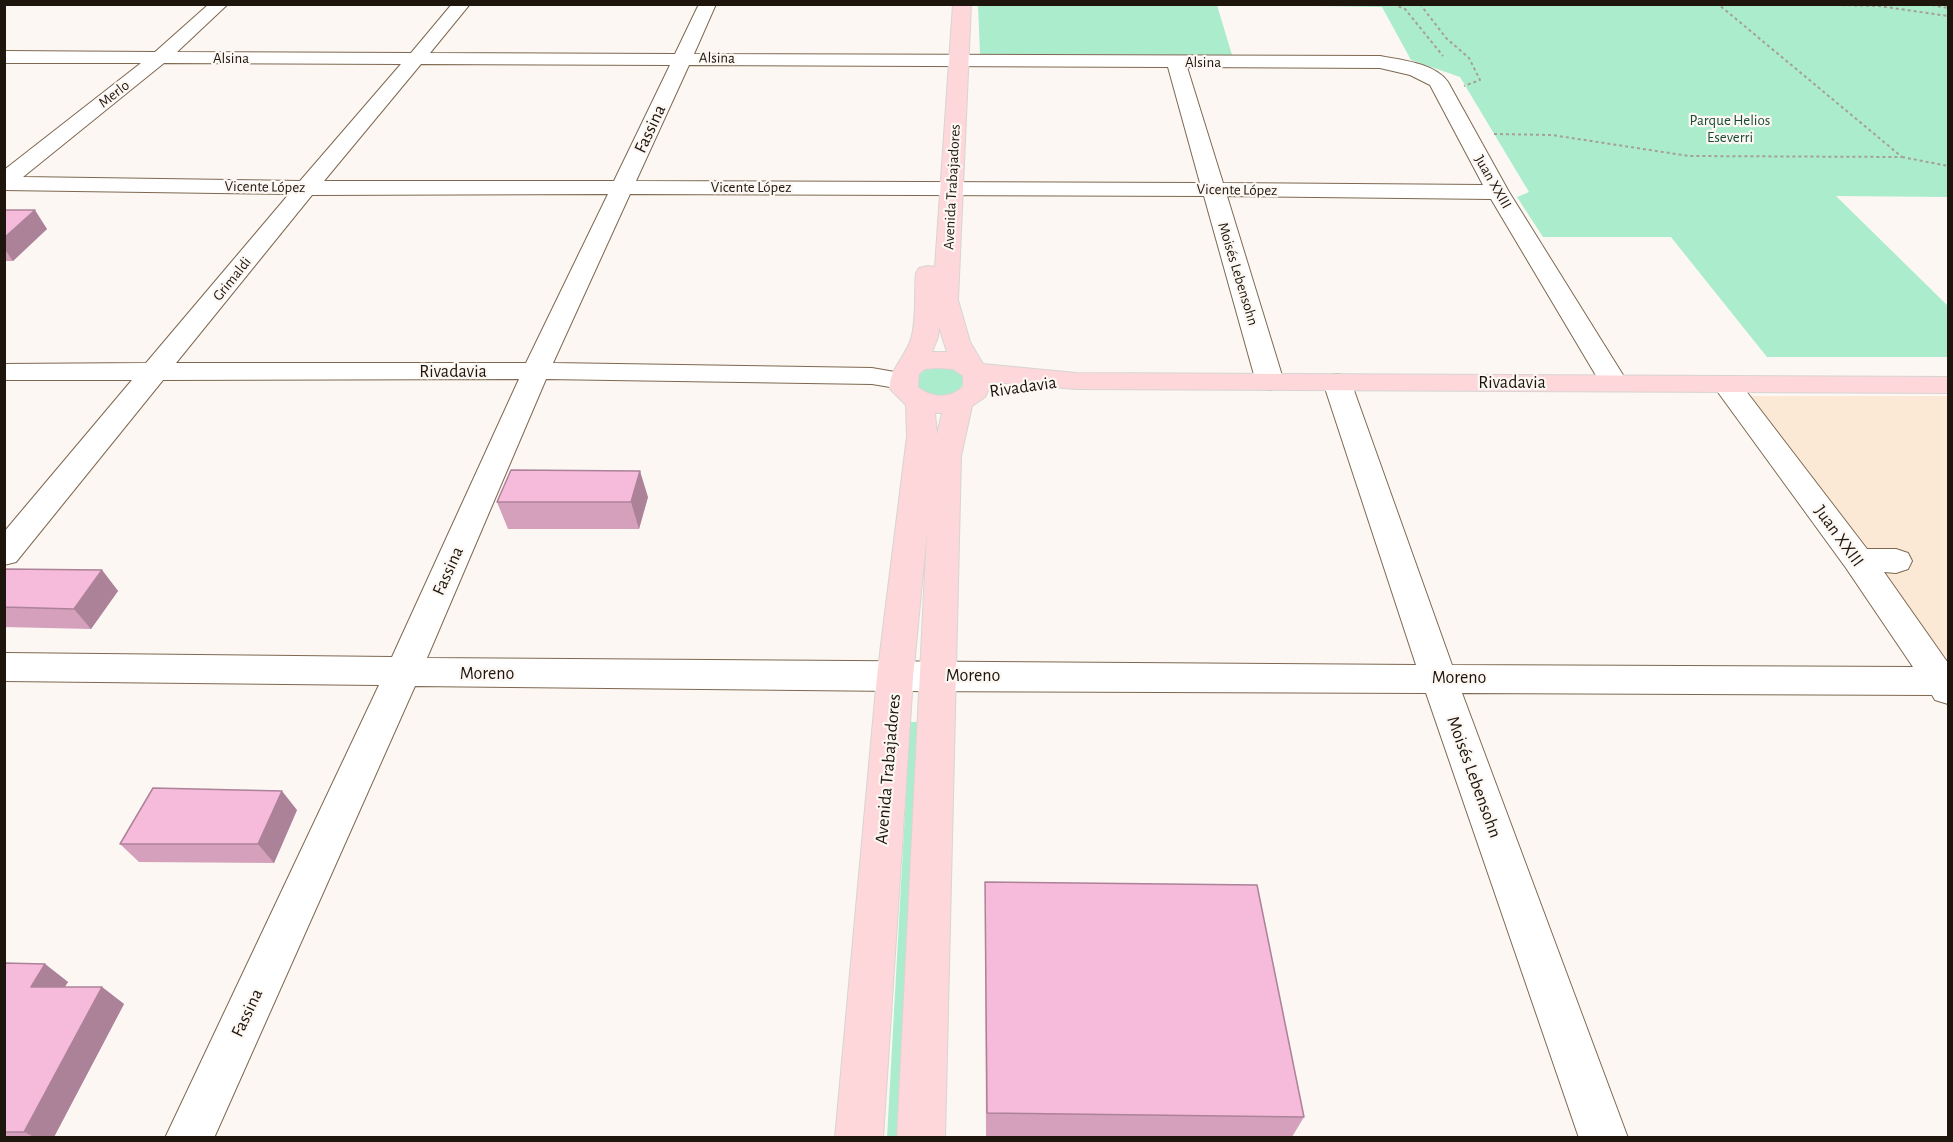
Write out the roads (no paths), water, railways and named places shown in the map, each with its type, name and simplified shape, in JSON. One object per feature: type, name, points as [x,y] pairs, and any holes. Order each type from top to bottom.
[{"type":"main road","name":"Avenida Trabajadores","points":[[962,4],[946,53],[942,187],[945,300],[968,383]]},
{"type":"main road","name":"Avenida Trabajadores","points":[[859,1137],[895,677],[922,436],[912,383],[925,337],[942,187]]},
{"type":"main road","points":[[921,1137],[946,456],[968,383],[958,361],[941,358],[923,361],[912,383],[946,404],[968,383]]},
{"type":"main road","name":"Rivadavia","points":[[968,383],[1015,386],[1076,381],[1948,385]]},
{"type":"street","name":"Merlo","points":[[4,182],[159,58],[220,4]]},
{"type":"street","name":"Grimaldi","points":[[4,554],[306,188],[418,59],[462,4]]},
{"type":"street","name":"Fassina","points":[[189,1137],[404,673],[536,371],[708,4]]},
{"type":"street","name":"Alsina","points":[[4,57],[684,58],[946,53],[1176,62],[1380,62],[1405,66],[1428,74]]},
{"type":"street","name":"Moisés Lebensohn","points":[[1176,62],[1270,382]]},
{"type":"street","name":"Juan XXIII","points":[[1428,74],[1438,82],[1498,192],[1614,383]]},
{"type":"street","name":"Vicente López","points":[[4,182],[306,188],[942,187],[1498,192]]},
{"type":"street","name":"Rivadavia","points":[[4,372],[536,371],[872,376],[912,383]]},
{"type":"street","name":"Moisés Lebensohn","points":[[1337,382],[1438,677],[1604,1137]]},
{"type":"street","name":"Juan XXIII","points":[[1726,384],[1858,560],[1945,686]]},
{"type":"street","points":[[1858,560],[1896,561]]},
{"type":"street","name":"Moreno","points":[[4,667],[895,677],[1438,677],[1945,686]]},
{"type":"park label","name":"Parque Helios Eseverri","points":[[1730,128]]}]
